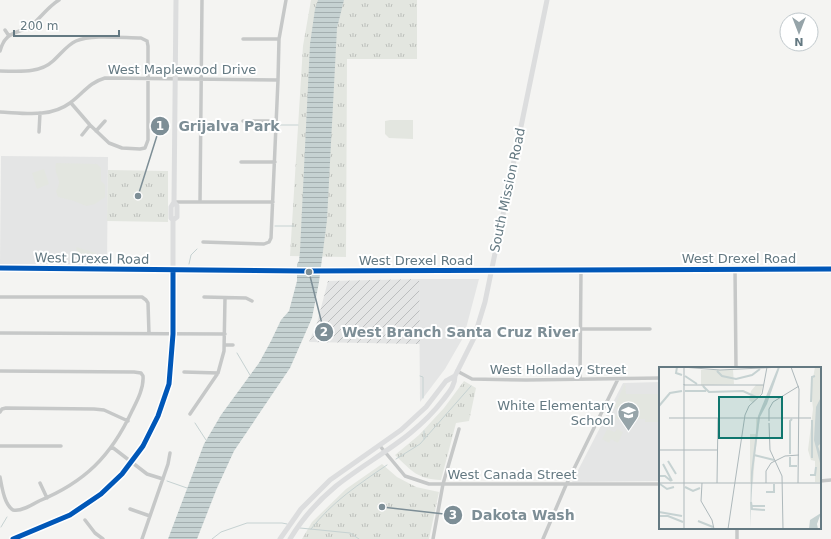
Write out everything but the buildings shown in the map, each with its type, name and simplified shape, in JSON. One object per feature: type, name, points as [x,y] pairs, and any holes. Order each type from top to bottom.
[{"type":"street","points":[[0,51],[9,36],[33,24],[59,0]]},
{"type":"street","points":[[13,539],[70,515],[101,494],[119,477],[143,446],[158,416],[169,384],[173,334],[173,220],[176,217],[177,212],[177,206],[174,202],[176,0]]},
{"type":"street","points":[[200,202],[202,0]]},
{"type":"street","points":[[203,242],[270,243],[275,162],[279,39],[286,0]]},
{"type":"street","name":"South Mission Road","points":[[290,539],[293,533],[319,502],[351,475],[411,434],[433,413],[455,383],[456,374],[469,349],[485,302],[490,271],[547,0]]},
{"type":"street","points":[[5,30],[9,36]]},
{"type":"street","points":[[0,71],[33,71],[41,69],[52,62],[67,47],[76,41],[86,38],[141,38],[148,40],[148,140],[146,148],[130,149],[115,146],[104,140],[71,103]]},
{"type":"street","points":[[243,39],[279,39]]},
{"type":"street","name":"West Maplewood Drive","points":[[0,112],[55,112],[71,103],[97,80],[105,78],[278,80]]},
{"type":"street","points":[[39,132],[40,113]]},
{"type":"street","points":[[96,131],[105,121]]},
{"type":"street","points":[[243,121],[276,121]]},
{"type":"street","points":[[82,135],[90,125]]},
{"type":"street","points":[[241,162],[275,162]]},
{"type":"street","points":[[174,202],[273,202]]},
{"type":"street","name":"West Drexel Road","points":[[0,268],[490,271],[831,268]]},
{"type":"street","points":[[735,269],[736,367]]},
{"type":"street","points":[[580,379],[581,270]]},
{"type":"street","points":[[0,297],[142,297],[148,299],[149,334]]},
{"type":"street","points":[[204,297],[246,298],[252,301]]},
{"type":"street","points":[[190,414],[218,373],[225,345],[225,298]]},
{"type":"street","points":[[581,329],[650,329]]},
{"type":"street","points":[[0,333],[225,334]]},
{"type":"street","points":[[225,345],[234,345]]},
{"type":"street","points":[[0,371],[134,372],[143,374],[143,383],[137,402],[128,421],[112,447],[90,470],[72,484],[47,498],[19,510],[13,511],[2,490],[0,477]]},
{"type":"street","points":[[184,372],[218,373]]},
{"type":"street","name":"South Mission Road","points":[[280,539],[284,531],[314,495],[330,480],[380,446],[413,420],[426,407],[446,381],[456,374]]},
{"type":"street","name":"West Holladay Street","points":[[456,374],[472,379],[526,380],[659,378]]},
{"type":"street","points":[[543,539],[566,485],[618,379]]},
{"type":"street","points":[[0,411],[6,408],[94,409],[104,410],[128,421]]},
{"type":"street","points":[[433,539],[443,484],[459,429]]},
{"type":"street","points":[[0,446],[61,446]]},
{"type":"street","name":"West Canada Street","points":[[380,446],[405,476],[428,484],[659,484]]},
{"type":"street","points":[[112,447],[147,474],[163,479]]},
{"type":"street","points":[[142,539],[168,464],[170,453]]},
{"type":"street","points":[[821,481],[831,480]]},
{"type":"street","points":[[40,483],[47,498]]},
{"type":"street","points":[[130,509],[150,516]]},
{"type":"street","points":[[85,520],[92,530],[103,539]]},
{"type":"shaded area","points":[[318,0],[344,0],[337,28],[327,220],[319,282],[312,318],[290,368],[234,451],[217,488],[197,539],[168,539],[204,444],[221,415],[259,363],[281,320],[289,311],[297,281],[297,264],[299,261],[300,251],[310,44],[315,9]]},
{"type":"shaded area","points":[[1,156],[108,157],[107,265],[0,264]]},
{"type":"shaded area","points":[[419,279],[479,279],[464,336],[445,369],[420,402]]},
{"type":"shaded area","points":[[419,279],[420,344],[309,342],[317,323],[328,281]]},
{"type":"shaded area","name":"White Elementary School","points":[[659,382],[659,481],[572,482],[623,383]]},
{"type":"green space","points":[[311,0],[417,0],[417,59],[347,59],[346,257],[290,256],[303,46]]},
{"type":"green space","points":[[413,120],[413,139],[389,138],[385,134],[385,121]]},
{"type":"green space","points":[[56,163],[97,164],[101,168],[101,181],[105,185],[105,197],[95,204],[86,206],[58,197],[56,191],[59,180],[55,168]]},
{"type":"green space","points":[[44,169],[49,184],[37,189],[32,173]]},
{"type":"green space","points":[[108,170],[168,171],[168,222],[107,221]]},
{"type":"green space","points":[[76,247],[96,253],[95,261],[80,261]]},
{"type":"green space","points":[[464,381],[476,388],[469,421],[456,423],[441,480],[420,476],[395,455],[419,435],[444,408]]},
{"type":"green space","points":[[625,383],[626,394],[659,394],[659,422],[645,422],[645,419],[616,419],[616,415],[627,415],[627,409],[617,409],[614,407]]},
{"type":"green space","points":[[607,429],[615,432],[617,429],[623,432],[618,443],[611,439],[609,443],[602,439]]},
{"type":"green space","points":[[382,464],[397,477],[416,487],[439,492],[429,539],[302,539],[312,522],[346,489]]},
{"type":"waterway","points":[[280,125],[298,125]]},
{"type":"waterway","points":[[275,226],[294,226]]},
{"type":"waterway","points":[[189,264],[191,255],[197,249]]},
{"type":"waterway","points":[[237,353],[250,375]]},
{"type":"waterway","points":[[420,376],[423,377],[423,398]]},
{"type":"waterway","points":[[396,459],[420,444],[471,386]]},
{"type":"waterway","points":[[195,423],[206,440]]},
{"type":"waterway","points":[[424,431],[424,439]]},
{"type":"waterway","points":[[311,529],[337,502],[356,486],[387,465]]},
{"type":"waterway","points":[[167,481],[187,488]]},
{"type":"waterway","points":[[1,527],[7,517]]},
{"type":"waterway","points":[[212,539],[221,532],[247,523],[287,524]]},
{"type":"waterway","points":[[300,528],[350,533],[359,539]]},
{"type":"cycle path","points":[[0,268],[303,271],[831,269]]},
{"type":"cycle path","points":[[13,539],[70,515],[101,494],[122,474],[143,446],[158,416],[169,384],[173,334],[173,270]]},
{"type":"place","name":"Grijalva Park","points":[[138,196]]},
{"type":"place","name":"West Branch Santa Cruz River","points":[[309,272]]},
{"type":"place","name":"White Elementary School","points":[[629,432]]},
{"type":"place","name":"Dakota Wash","points":[[382,507]]}]
